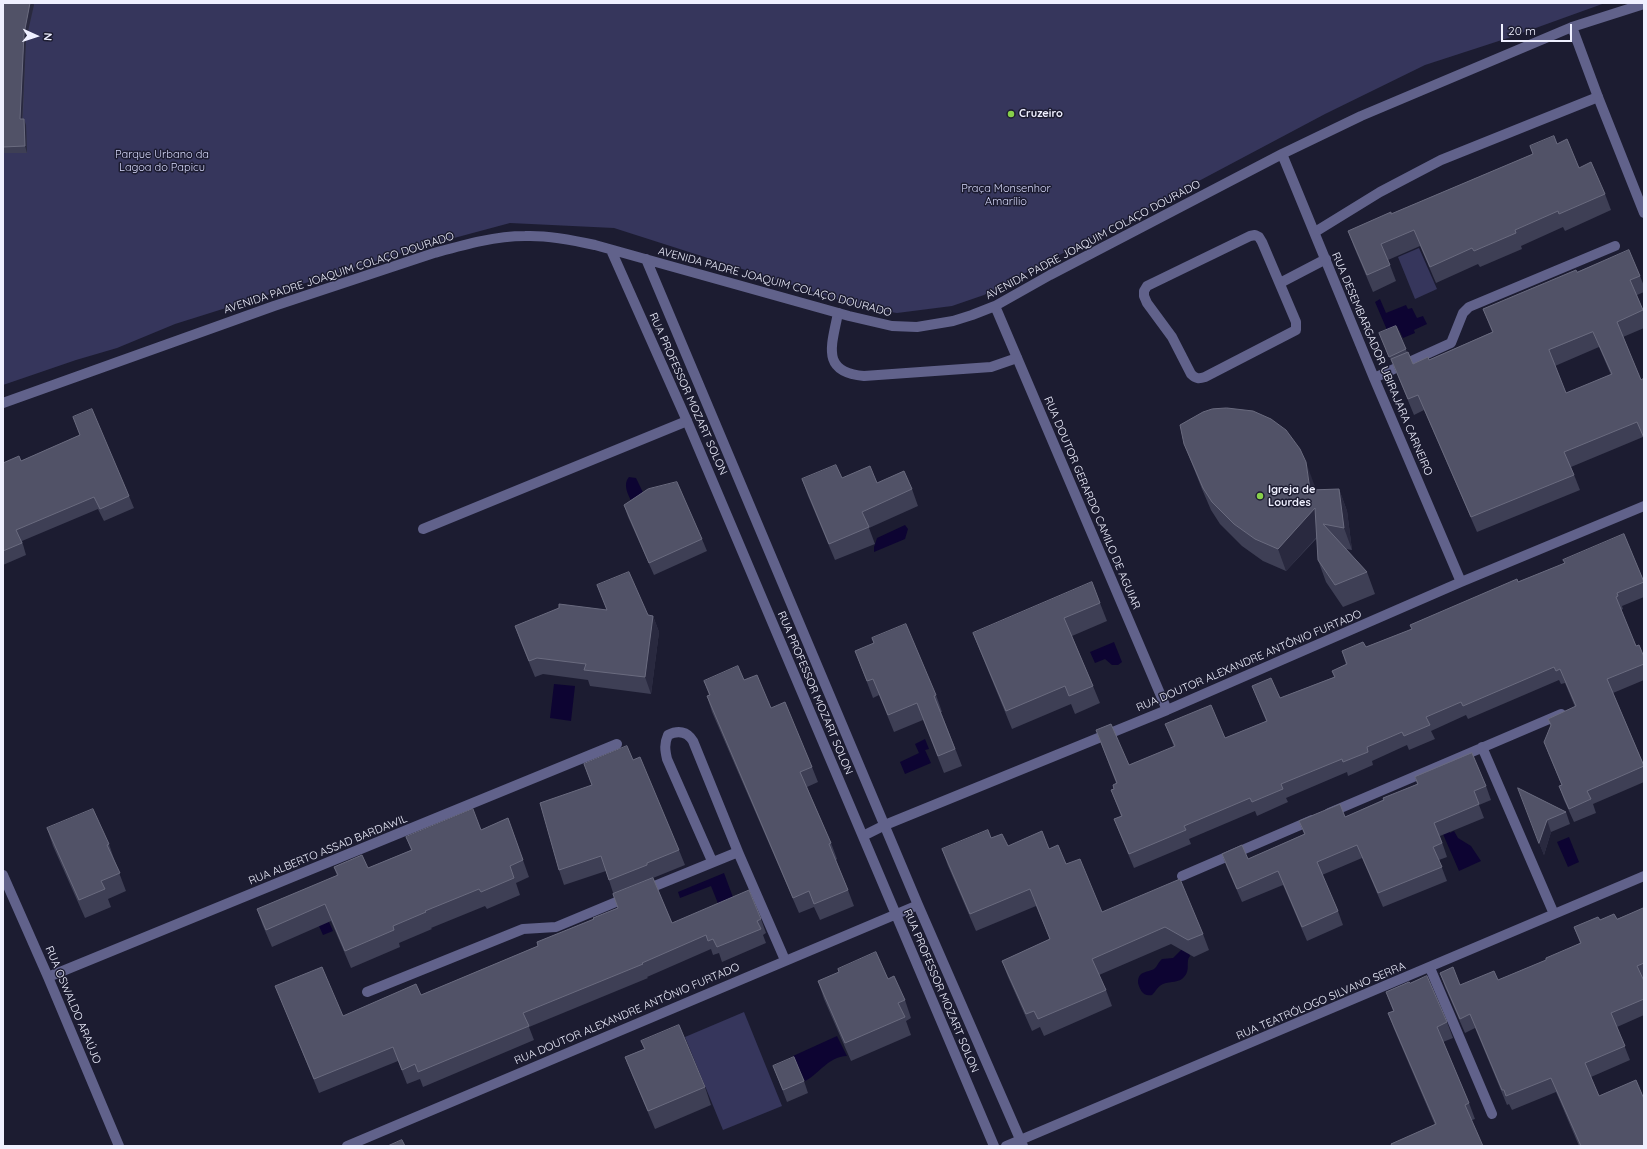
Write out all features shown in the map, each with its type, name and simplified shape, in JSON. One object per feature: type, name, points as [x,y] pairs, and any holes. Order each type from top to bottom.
[{"type":"street","name":"AVENIDA PADRE JOAQUIM COLAÇO DOURADO","points":[[3,403],[274,306],[461,246],[504,238],[526,236],[577,241],[838,313],[892,326],[917,327],[966,317],[995,306],[1050,275],[1282,154],[1367,113],[1572,27],[1644,4]]},
{"type":"street","points":[[1572,27],[1644,213]]},
{"type":"street","points":[[1315,232],[1380,192],[1441,160],[1598,97]]},
{"type":"street","name":"RUA DESEMBARGADOR UBIRAJARA CARNEIRO","points":[[1282,154],[1374,378],[1461,582]]},
{"type":"street","points":[[1255,235],[1259,237],[1262,242],[1280,283],[1296,322],[1296,330],[1200,379],[1191,374],[1172,337],[1147,303],[1144,296],[1144,291],[1147,286],[1250,236],[1255,235]]},
{"type":"street","points":[[1374,378],[1451,343],[1464,313],[1469,307],[1615,246]]},
{"type":"street","name":"RUA PROFESSOR MOZART SOLON","points":[[611,250],[687,421],[994,1146]]},
{"type":"street","points":[[1280,283],[1326,258]]},
{"type":"street","name":"RUA PROFESSOR MOZART SOLON","points":[[646,259],[918,905],[1022,1143]]},
{"type":"street","name":"RUA DOUTOR GERARDO CAMILO DE AGUIAR","points":[[995,306],[1167,710]]},
{"type":"street","points":[[838,313],[832,346],[833,356],[836,366],[852,375],[864,376],[992,367],[1017,358]]},
{"type":"street","points":[[423,529],[687,421]]},
{"type":"street","name":"RUA DOUTOR ALEXANDRE ANTÔNIO FURTADO","points":[[863,836],[885,825],[1167,710],[1461,582],[1644,506]]},
{"type":"street","points":[[1182,876],[1564,713]]},
{"type":"street","points":[[712,861],[667,759],[665,742],[668,735],[674,732],[689,734],[693,741],[738,852],[785,960]]},
{"type":"street","name":"RUA ALBERTO ASSAD BARDAWIL","points":[[48,977],[617,744]]},
{"type":"street","points":[[1482,747],[1554,914]]},
{"type":"street","points":[[366,992],[523,929],[556,927],[712,861],[738,852]]},
{"type":"street","name":"RUA OSWALDO ARAÚJO","points":[[3,875],[48,977],[119,1146]]},
{"type":"street","name":"RUA TEATRÓLOGO SILVANO SERRA","points":[[1006,1146],[1022,1143],[1644,876]]},
{"type":"street","name":"RUA DOUTOR ALEXANDRE ANTÔNIO FURTADO","points":[[347,1146],[918,905]]},
{"type":"street","points":[[1430,968],[1492,1114]]},
{"type":"green space","name":"Parque Urbano da Lagoa do Papicu","points":[[3,3],[1605,3],[1508,38],[1425,65],[1325,114],[984,295],[952,306],[897,313],[864,308],[614,228],[510,223],[428,245],[175,324],[117,348],[76,360],[3,385]]},
{"type":"green space","points":[[1419,248],[1437,289],[1415,299],[1398,257]]},
{"type":"green space","points":[[744,1012],[782,1106],[723,1130],[685,1037]]},
{"type":"shaded area","points":[[1380,299],[1386,313],[1406,305],[1408,309],[1412,308],[1417,318],[1423,316],[1427,324],[1414,330],[1415,333],[1403,338],[1397,326],[1387,330],[1375,302]]},
{"type":"shaded area","points":[[629,477],[636,478],[648,503],[635,509],[626,488]]},
{"type":"shaded area","points":[[905,525],[908,529],[905,539],[874,552],[877,538]]},
{"type":"shaded area","points":[[1114,642],[1122,662],[1118,665],[1112,665],[1105,659],[1095,663],[1090,652]]},
{"type":"shaded area","points":[[554,684],[575,686],[571,721],[550,718]]},
{"type":"shaded area","points":[[925,739],[929,749],[925,750],[931,763],[905,774],[900,762],[919,753],[915,744]]},
{"type":"shaded area","points":[[1440,808],[1450,833],[1454,831],[1458,838],[1471,846],[1481,861],[1459,871],[1433,811]]},
{"type":"shaded area","points":[[1569,837],[1579,862],[1568,867],[1557,842]]},
{"type":"shaded area","points":[[724,873],[734,900],[719,906],[711,886],[680,898],[678,892]]},
{"type":"shaded area","points":[[319,900],[333,931],[323,935],[309,904]]},
{"type":"shaded area","points":[[1183,948],[1189,952],[1190,956],[1187,972],[1184,977],[1177,981],[1161,985],[1152,995],[1144,994],[1138,983],[1139,976],[1154,969],[1162,959],[1173,958]]},
{"type":"shaded area","points":[[837,1036],[847,1056],[834,1059],[811,1078],[805,1081],[793,1056]]},
{"type":"building","points":[[3,3],[30,3],[24,34],[20,119],[24,119],[25,146],[3,147]]},
{"type":"building","points":[[1554,136],[1557,144],[1567,139],[1579,168],[1591,162],[1605,194],[1559,214],[1558,211],[1515,230],[1516,233],[1474,251],[1472,248],[1430,267],[1414,230],[1381,244],[1390,265],[1367,275],[1348,231],[1533,154],[1530,146]]},
{"type":"building","points":[[1629,250],[1640,276],[1630,280],[1643,310],[1617,322],[1641,380],[1644,378],[1644,438],[1637,422],[1564,452],[1574,475],[1471,517],[1418,395],[1408,399],[1391,359],[1408,352],[1413,364],[1428,357],[1429,360],[1493,332],[1483,309],[1576,270],[1577,272]],"holes":[[[1593,332],[1612,374],[1566,393],[1549,350]]]},
{"type":"building","points":[[1396,326],[1406,349],[1389,357],[1379,333]]},
{"type":"building","name":"Igreja de Lourdes","points":[[1227,408],[1253,411],[1271,419],[1286,430],[1300,449],[1306,462],[1310,490],[1339,489],[1344,528],[1323,524],[1367,572],[1335,585],[1318,560],[1315,508],[1278,549],[1255,539],[1234,524],[1212,502],[1203,488],[1184,444],[1180,425],[1203,412],[1212,409]]},
{"type":"building","points":[[92,409],[129,496],[100,509],[94,497],[16,530],[22,543],[3,551],[3,463],[19,456],[21,461],[80,435],[73,417]]},
{"type":"building","points":[[836,465],[842,478],[870,466],[877,483],[904,471],[912,489],[862,512],[869,527],[829,544],[802,479]]},
{"type":"building","points":[[677,482],[702,539],[649,563],[624,505],[648,489]]},
{"type":"building","points":[[1624,534],[1644,582],[1617,593],[1618,596],[1616,597],[1636,646],[1639,645],[1644,657],[1644,664],[1607,679],[1644,766],[1587,791],[1591,799],[1569,809],[1559,786],[1562,785],[1544,742],[1551,725],[1548,719],[1576,706],[1560,669],[1556,671],[1554,667],[1463,706],[1461,702],[1426,717],[1430,725],[1404,736],[1402,732],[1367,747],[1368,752],[1343,762],[1342,759],[1281,784],[1283,789],[1252,802],[1250,798],[1184,826],[1186,830],[1129,854],[1114,819],[1122,816],[1111,790],[1114,789],[1113,785],[1117,783],[1096,730],[1111,724],[1129,765],[1175,746],[1165,724],[1211,705],[1225,738],[1267,721],[1252,686],[1271,678],[1280,698],[1335,677],[1332,671],[1347,664],[1342,651],[1363,642],[1366,647],[1412,629],[1410,625],[1517,579],[1518,582],[1565,563],[1563,560]]},
{"type":"building","points":[[629,572],[648,615],[653,616],[645,677],[584,670],[586,664],[537,658],[529,661],[515,626],[559,608],[559,604],[607,610],[597,585]]},
{"type":"building","points":[[1092,582],[1100,603],[1064,618],[1093,686],[1069,696],[1065,686],[1006,711],[973,633]]},
{"type":"building","points":[[906,624],[936,695],[934,696],[955,749],[938,756],[917,703],[888,715],[873,679],[867,681],[855,651],[874,643],[872,638]]},
{"type":"building","points":[[738,666],[744,680],[757,675],[771,708],[785,702],[812,767],[800,772],[831,843],[829,844],[848,890],[814,904],[809,891],[793,898],[707,696],[710,695],[704,681]]},
{"type":"building","points":[[627,746],[633,760],[640,757],[679,850],[609,880],[601,856],[559,870],[540,803],[592,785],[584,764]]},
{"type":"building","points":[[1472,753],[1486,786],[1474,791],[1479,804],[1434,823],[1442,843],[1433,847],[1442,867],[1378,893],[1357,845],[1317,862],[1338,911],[1302,927],[1278,871],[1237,889],[1222,854],[1242,845],[1248,859],[1305,834],[1299,821],[1340,804],[1345,817],[1384,800],[1383,798],[1418,784],[1415,777]]},
{"type":"building","points":[[1518,788],[1566,812],[1547,820],[1539,843]]},
{"type":"building","points":[[93,809],[120,873],[101,881],[105,889],[79,900],[47,828]]},
{"type":"building","points":[[473,809],[481,830],[508,818],[523,860],[510,866],[514,878],[481,892],[479,889],[425,911],[426,912],[393,926],[394,930],[345,951],[325,904],[266,930],[257,909],[338,875],[334,867],[362,855],[368,868],[412,850],[406,837]]},
{"type":"building","points":[[988,830],[991,838],[1002,834],[1008,846],[1042,831],[1049,849],[1058,845],[1066,864],[1080,859],[1102,912],[1180,879],[1203,934],[1188,940],[1165,927],[1092,959],[1106,990],[1038,1019],[1034,1011],[1026,1014],[1002,961],[1050,939],[1030,889],[970,914],[942,849]]},
{"type":"building","points":[[653,878],[672,923],[749,890],[761,919],[757,921],[761,929],[717,947],[713,939],[708,941],[706,935],[642,963],[643,964],[523,1013],[529,1026],[418,1072],[415,1064],[402,1070],[393,1047],[314,1079],[275,986],[322,967],[343,1016],[416,984],[421,995],[538,946],[537,942],[618,908],[613,894]]},
{"type":"building","points":[[1644,908],[1644,963],[1637,966],[1644,981],[1644,999],[1611,1013],[1625,1046],[1585,1063],[1599,1096],[1636,1080],[1644,1099],[1644,1146],[1581,1146],[1551,1078],[1506,1096],[1504,1090],[1502,1090],[1470,1014],[1460,1019],[1440,973],[1453,967],[1460,985],[1494,971],[1498,980],[1546,960],[1546,958],[1581,943],[1574,927],[1598,917],[1600,920],[1614,914],[1617,919]]},
{"type":"building","points":[[876,952],[888,979],[894,976],[905,1000],[898,1003],[905,1017],[845,1043],[818,981],[839,972],[838,969]]},
{"type":"building","points":[[1427,976],[1447,1022],[1437,1027],[1469,1103],[1465,1105],[1483,1146],[1392,1146],[1391,1144],[1436,1124],[1388,1013],[1394,1011],[1386,992]]},
{"type":"building","points":[[679,1025],[705,1087],[648,1111],[625,1057],[645,1049],[641,1041]]},
{"type":"building","points":[[794,1057],[804,1081],[783,1090],[773,1066]]},
{"type":"building","points":[[402,1140],[405,1146],[388,1146]]},
{"type":"place","name":"Cruzeiro","points":[[1011,114]]},
{"type":"place","name":"Igreja de Lourdes","points":[[1260,496]]},
{"type":"park label","name":"Praça Monsenhor Amarílio","points":[[1006,195]]}]
